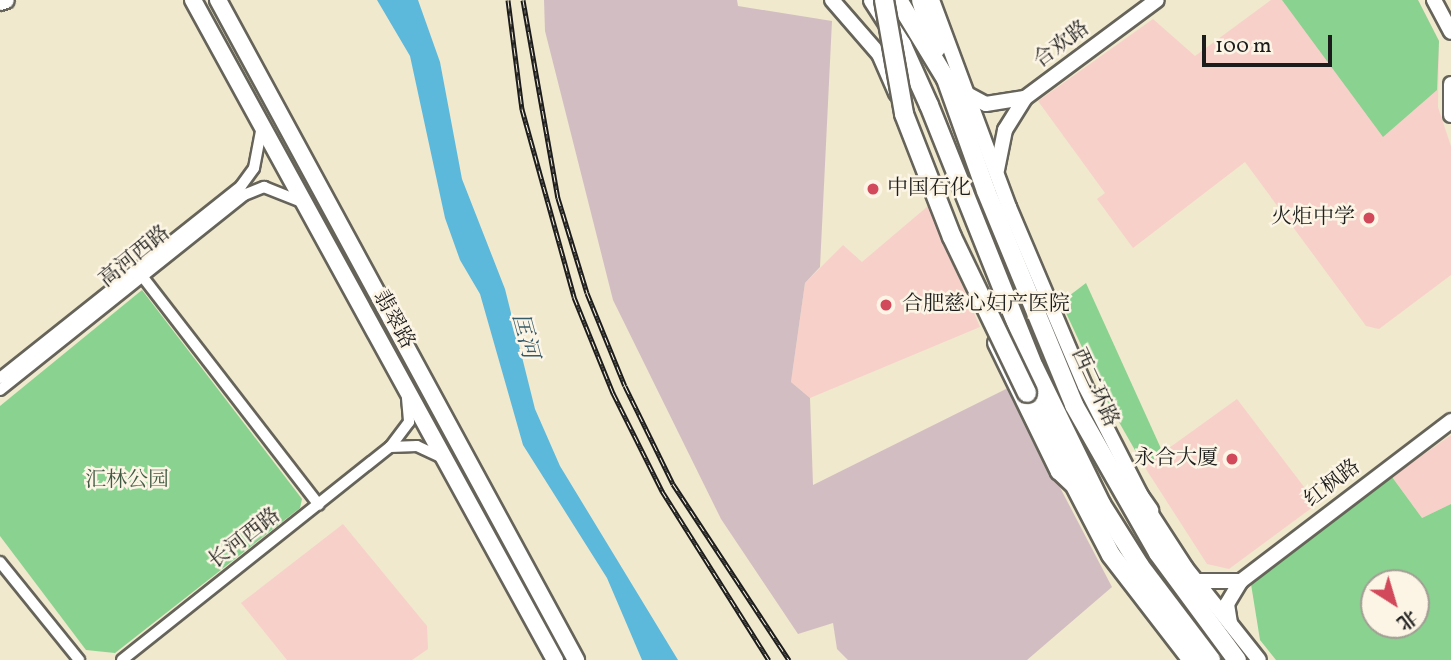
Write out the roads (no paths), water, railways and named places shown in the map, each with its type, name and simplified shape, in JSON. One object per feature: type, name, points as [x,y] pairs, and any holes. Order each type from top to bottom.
[{"type":"highway","points":[[873,0],[902,45],[924,93],[1034,367],[1100,503]]},
{"type":"highway","points":[[884,0],[904,114],[952,237],[1074,488],[1111,555],[1192,660]]},
{"type":"highway","name":"西二环路","points":[[898,0],[946,79],[990,204],[1074,405],[1158,553],[1237,660]]},
{"type":"highway","points":[[921,0],[946,79]]},
{"type":"highway","points":[[1027,393],[1140,566],[1211,660]]},
{"type":"highway","points":[[1074,405],[1149,511]]},
{"type":"main road","points":[[0,2],[6,0]]},
{"type":"main road","name":"翡翠路","points":[[193,0],[555,660]]},
{"type":"main road","name":"翡翠路","points":[[218,0],[576,660]]},
{"type":"street","points":[[832,0],[879,54],[949,209],[1005,370],[1058,472],[1074,488]]},
{"type":"street","points":[[932,0],[996,171],[1085,386],[1149,511],[1195,581],[1259,660]]},
{"type":"street","name":"合欢路","points":[[1025,98],[1157,0]]},
{"type":"street","points":[[1434,0],[1451,32]]},
{"type":"street","points":[[1451,84],[1451,115]]},
{"type":"street","points":[[967,94],[986,104],[1025,98]]},
{"type":"street","points":[[996,171],[1005,130],[1025,98]]},
{"type":"street","name":"高河西路","points":[[0,378],[241,187],[254,168],[262,126]]},
{"type":"street","name":"高河西路","points":[[0,390],[244,195],[264,187],[304,203]]},
{"type":"street","points":[[142,276],[319,505]]},
{"type":"street","name":"长河西路","points":[[122,660],[390,447],[409,422],[407,390]]},
{"type":"street","name":"红枫路","points":[[1241,581],[1451,421]]},
{"type":"street","points":[[390,447],[417,446],[445,459]]},
{"type":"street","points":[[0,562],[79,660]]},
{"type":"street","points":[[1195,581],[1241,581]]},
{"type":"street","points":[[1230,624],[1227,604],[1241,581]]},
{"type":"water","points":[[377,0],[418,0],[440,62],[462,179],[505,289],[535,409],[560,466],[678,660],[642,660],[607,578],[523,445],[480,294],[460,260],[445,218],[410,56]]},
{"type":"railway","points":[[508,0],[522,109],[574,297],[613,393],[662,491],[769,660]]},
{"type":"railway","points":[[523,0],[558,198],[587,293],[625,386],[673,484],[789,660]]},
{"type":"place","name":"中国石化","points":[[873,189]]},
{"type":"place","name":"火炬中学","points":[[1369,218]]},
{"type":"place","name":"合肥慈心妇产医院","points":[[886,305]]},
{"type":"place","name":"永合大厦","points":[[1232,459]]},
{"type":"water label","name":"匡河","points":[[524,336]]},
{"type":"park label","name":"汇林公园","points":[[127,481]]}]
